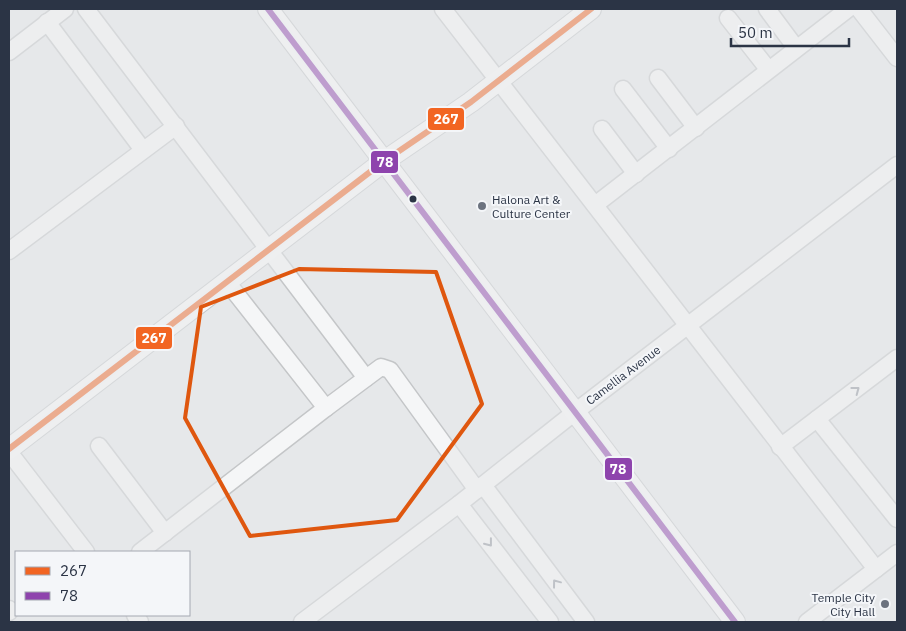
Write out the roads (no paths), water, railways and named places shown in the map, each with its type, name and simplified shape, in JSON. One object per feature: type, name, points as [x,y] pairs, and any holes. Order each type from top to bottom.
[{"type":"main road","points":[[268,9],[735,622]]},
{"type":"main road","points":[[9,451],[383,162],[498,81],[590,9]]},
{"type":"street","points":[[9,52],[65,9]]},
{"type":"street","points":[[86,9],[176,126],[267,251],[366,378]]},
{"type":"street","points":[[443,9],[876,569]]},
{"type":"street","points":[[767,9],[796,48]]},
{"type":"street","points":[[595,205],[696,128],[768,69],[848,9]]},
{"type":"street","points":[[859,9],[897,58]]},
{"type":"street","points":[[728,18],[768,69]]},
{"type":"street","points":[[47,22],[143,150]]},
{"type":"street","points":[[658,78],[696,128]]},
{"type":"street","points":[[623,89],[669,149]]},
{"type":"street","points":[[9,251],[176,126]]},
{"type":"street","points":[[602,129],[636,174]]},
{"type":"street","name":"Camellia Avenue","points":[[302,622],[480,488],[575,412],[897,165]]},
{"type":"street","points":[[227,282],[326,408]]},
{"type":"street","points":[[780,447],[897,358]]},
{"type":"street","points":[[141,551],[381,367],[390,370],[586,622]]},
{"type":"street","points":[[817,419],[897,519]]},
{"type":"street","points":[[99,446],[165,533]]},
{"type":"street","points":[[9,451],[85,551]]},
{"type":"street","points":[[459,504],[550,622]]},
{"type":"street","points":[[808,622],[897,553]]},
{"type":"street","points":[[556,622],[574,608]]},
{"type":"place","name":"Halona Art & Culture Center","points":[[482,206]]},
{"type":"place","name":"Temple City City Hall","points":[[885,604]]}]
